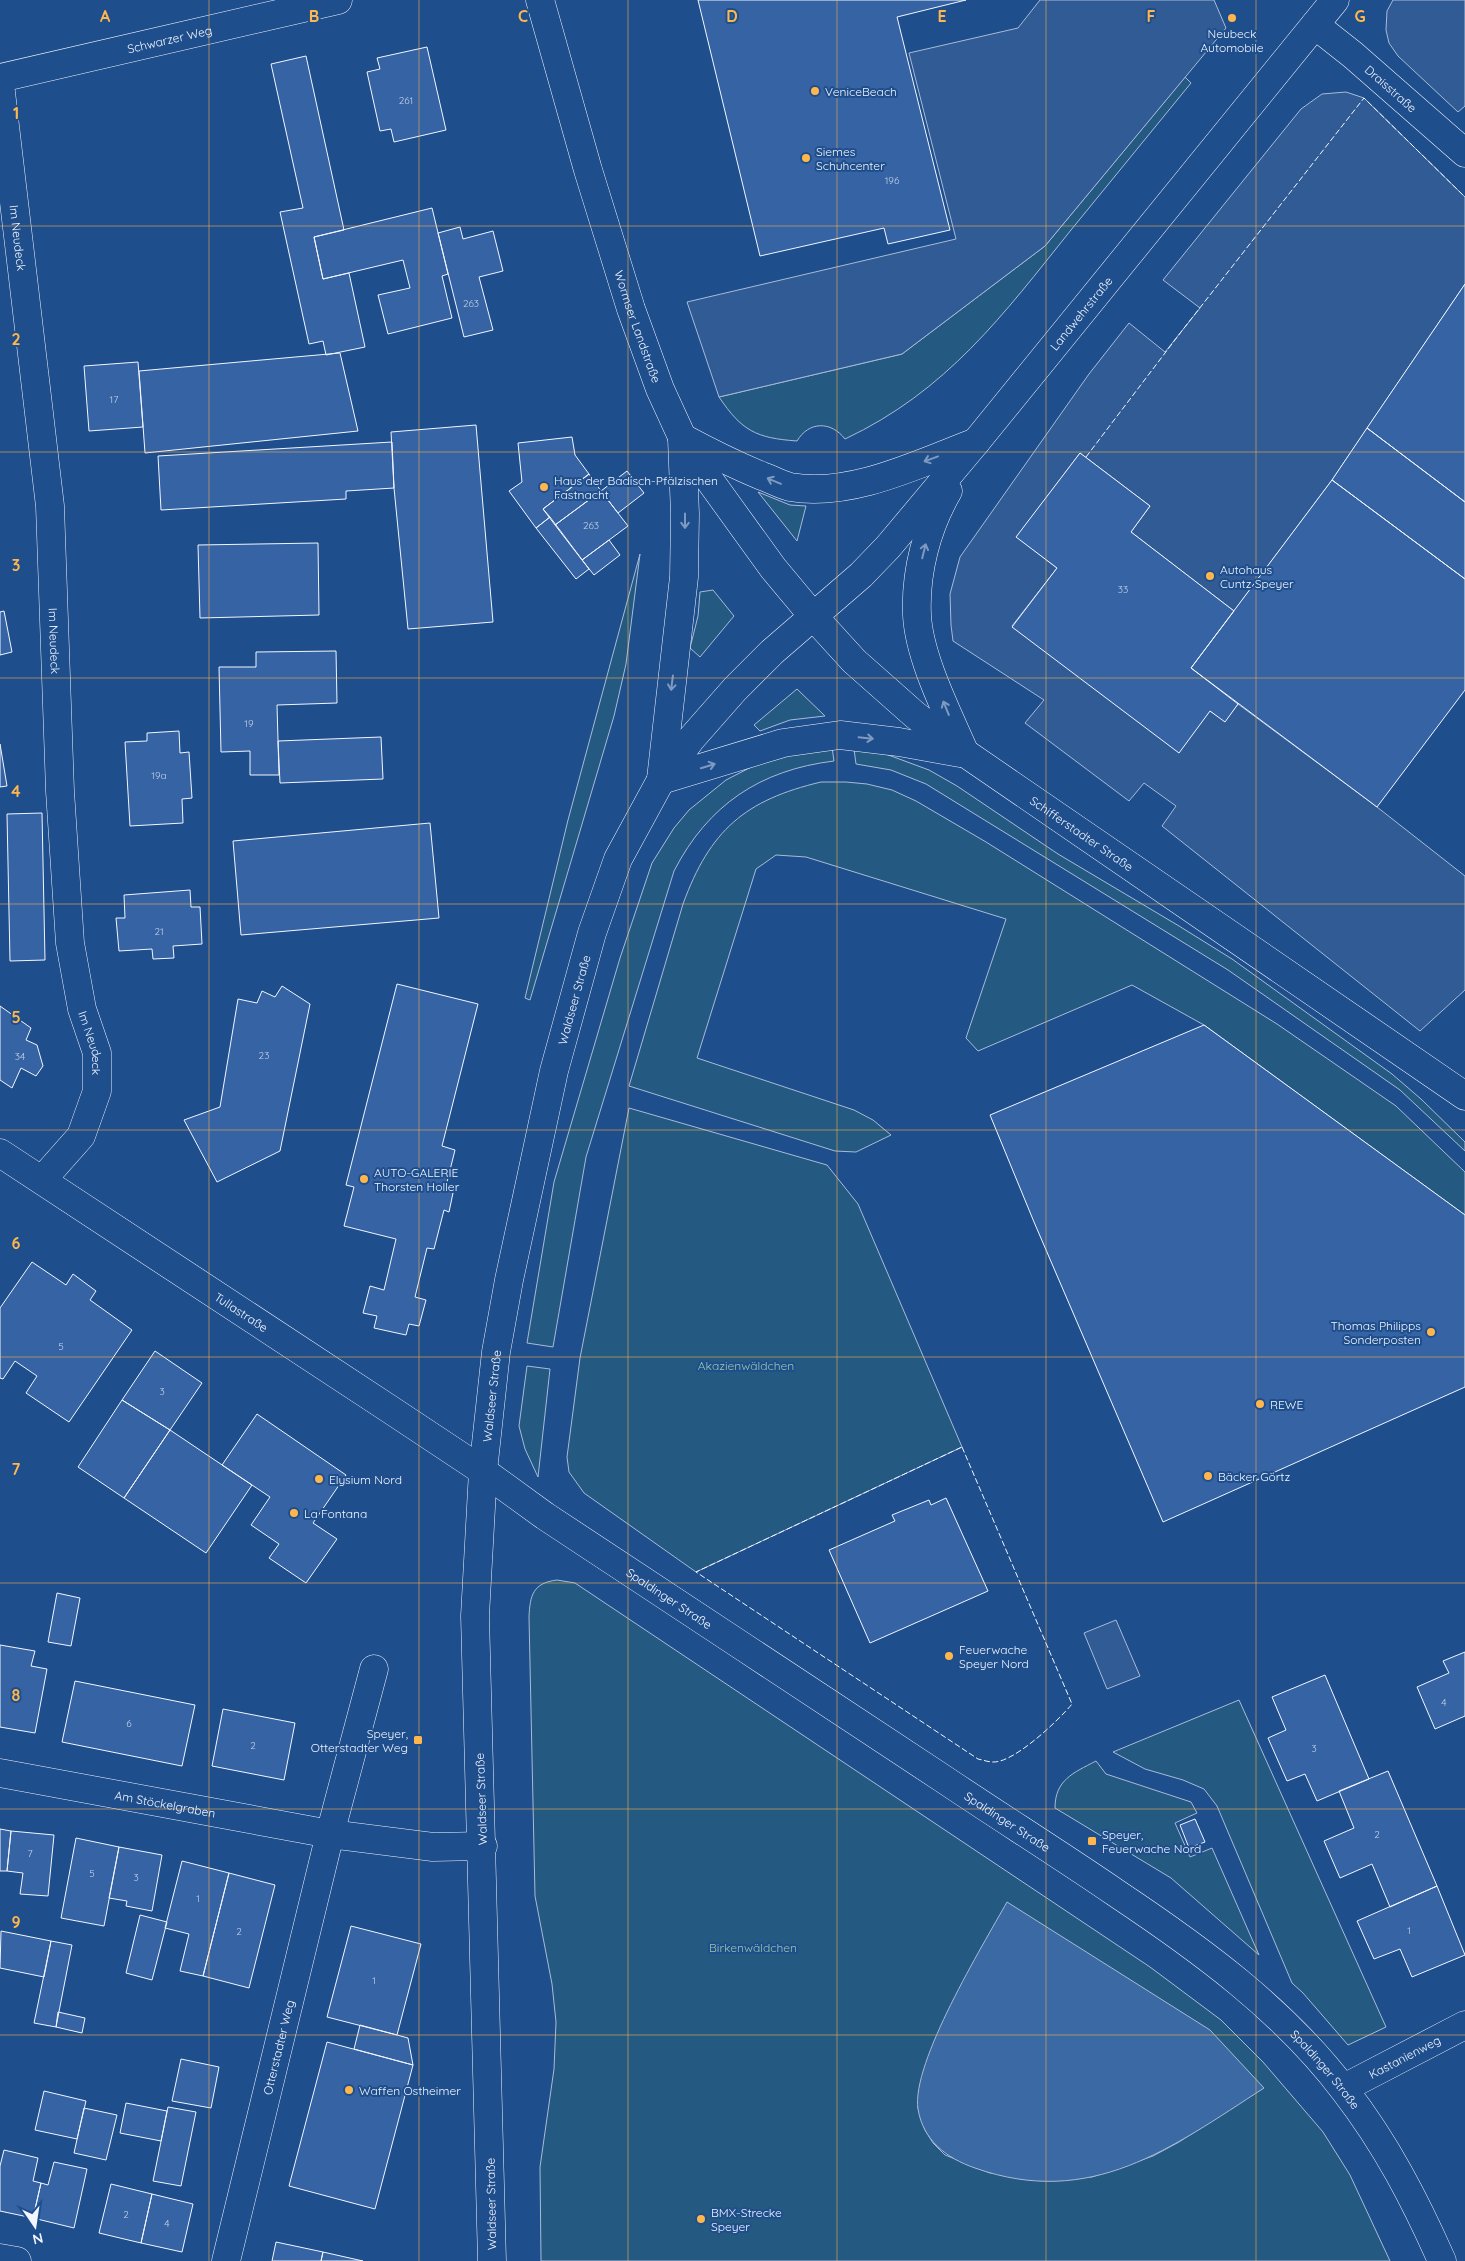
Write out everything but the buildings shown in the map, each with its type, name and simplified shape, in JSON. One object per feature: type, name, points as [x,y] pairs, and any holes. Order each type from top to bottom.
[{"type":"main road","name":"Schwarzer Weg","points":[[0,78],[338,0]]},
{"type":"main road","name":"Wormser Landstraße","points":[[540,0],[588,170],[628,300],[660,389],[682,437],[708,478],[773,568],[813,616]]},
{"type":"main road","name":"Landwehrstraße","points":[[813,616],[861,575],[888,547],[976,442],[1335,0]]},
{"type":"main road","name":"Draisstraße","points":[[1315,25],[1360,61],[1465,153]]},
{"type":"main road","name":"Im Neudeck","points":[[0,84],[50,506],[60,791],[70,942],[82,1010],[96,1053],[97,1091],[80,1136],[42,1180]]},
{"type":"main road","points":[[682,437],[730,463],[788,487],[816,489],[843,487],[880,478],[976,442]]},
{"type":"main road","points":[[682,437],[685,514],[684,577],[661,780],[783,743],[840,735],[899,742],[964,754]]},
{"type":"main road","points":[[964,754],[925,653],[917,616],[924,550],[940,505],[976,442]]},
{"type":"main road","name":"Schifferstadter Straße","points":[[813,616],[854,661],[915,715],[964,754],[1465,1096]]},
{"type":"main road","name":"Waldseer Straße","points":[[492,2261],[483,1846],[475,1616],[483,1471],[496,1352],[507,1289],[554,1071],[592,933],[618,859],[661,780],[691,739],[735,689],[772,652],[813,616]]},
{"type":"main road","name":"Schifferstadter Straße","points":[[1368,1030],[1465,1112]]},
{"type":"main road","name":"Tullastraße","points":[[0,1153],[483,1471]]},
{"type":"main road","name":"Spaldinger Straße","points":[[483,1471],[544,1516],[1160,1923],[1206,1956],[1260,2000],[1300,2038],[1344,2088],[1385,2148],[1414,2198],[1442,2261]]},
{"type":"main road","name":"Otterstadter Weg","points":[[226,2261],[330,1834],[374,1669]]},
{"type":"main road","name":"Am Stöckelgraben","points":[[0,1774],[330,1834]]},
{"type":"main road","points":[[330,1834],[433,1847],[483,1846]]},
{"type":"main road","name":"Kastanienweg","points":[[1344,2088],[1465,2025]]},
{"type":"main road","points":[[0,2258],[17,2261]]},
{"type":"green space","points":[[1185,77],[1191,83],[997,321],[943,374],[914,398],[881,420],[845,439],[827,426],[814,427],[808,430],[797,441],[771,438],[751,431],[727,409],[719,397],[902,354],[1045,246]]},
{"type":"green space","points":[[758,492],[790,505],[806,506],[797,541]]},
{"type":"green space","points":[[640,554],[626,664],[614,716],[530,1000],[525,998],[568,820]]},
{"type":"green space","points":[[713,590],[734,616],[700,657],[690,648],[698,616],[700,592]]},
{"type":"green space","points":[[797,689],[825,716],[790,720],[760,731],[754,725]]},
{"type":"green space","points":[[832,747],[834,761],[783,773],[760,782],[739,795],[703,827],[674,871],[586,1157],[553,1347],[527,1343],[554,1182],[620,958],[652,863],[674,828],[689,810],[726,780],[761,762],[780,755]]},
{"type":"green space","points":[[854,749],[883,753],[929,770],[957,786],[1058,854],[1232,959],[1392,1074],[1465,1142],[1465,1151],[1400,1090],[1228,970],[926,784],[891,770],[856,764]]},
{"type":"green space","points":[[821,782],[867,784],[892,790],[916,801],[986,842],[1277,1024],[1396,1106],[1465,1172],[1465,1215],[1204,1025],[1132,985],[978,1051],[966,1038],[1006,919],[806,857],[776,855],[756,869],[697,1058],[854,1110],[873,1120],[891,1135],[856,1152],[835,1151],[629,1086],[683,904],[705,856],[718,838],[751,809],[771,798],[794,789]]},
{"type":"green space","name":"Akazienwäldchen","points":[[629,1108],[827,1165],[858,1204],[962,1447],[696,1572],[584,1493],[569,1472],[567,1457],[580,1358]]},
{"type":"green space","points":[[527,1366],[550,1369],[538,1477],[525,1449],[519,1426]]},
{"type":"green space","name":"Birkenwäldchen","points":[[557,1580],[575,1583],[1150,1967],[1221,2020],[1263,2062],[1323,2132],[1350,2175],[1390,2261],[541,2261],[540,2167],[554,2069],[556,2022],[552,1984],[535,1896],[529,1617],[530,1602],[534,1591],[549,1582]],"holes":[[[920,2084],[1263,2088],[1179,2142],[1153,2156],[1092,2177],[990,2173],[945,2155],[933,2143],[925,2130],[918,2108]]]},
{"type":"green space","points":[[1239,1700],[1386,2027],[1348,2045],[1292,1983],[1217,1806],[1204,1789],[1183,1780],[1145,1769],[1113,1752]]},
{"type":"green space","points":[[1096,1761],[1106,1774],[1191,1802],[1197,1813],[1175,1823],[1190,1857],[1212,1848],[1259,1955],[1171,1878],[1055,1808],[1058,1791],[1067,1778]]},
{"type":"shaded area","points":[[1040,0],[1214,0],[1226,28],[1045,246],[902,354],[719,397],[687,302],[956,239],[909,53],[1018,28]]},
{"type":"shaded area","points":[[1393,0],[1465,0],[1465,106],[1458,112],[1398,56],[1389,43],[1386,30],[1387,11]]},
{"type":"shaded area","name":"Autohaus Cuntz Speyer","points":[[1346,92],[1364,98],[1465,197],[1465,284],[1332,480],[1234,611],[1131,532],[1150,506],[1080,453],[1017,537],[1057,568],[1012,626],[1210,711],[1225,721],[1238,704],[1377,807],[1465,876],[1465,990],[1420,1031],[1162,826],[1176,806],[1144,783],[1129,801],[1025,723],[1044,700],[953,641],[951,625],[950,594],[960,557],[1089,374],[1129,323],[1165,352],[1200,308],[1163,280],[1301,109],[1322,94]]},
{"type":"shaded area","points":[[1116,1620],[1140,1676],[1107,1689],[1084,1633]]},
{"type":"shaded area","points":[[1007,1902],[1210,2030],[1264,2088],[1196,2132],[1162,2150],[1128,2166],[1093,2177],[1056,2181],[1017,2179],[964,2164],[946,2153],[937,2146],[925,2130],[918,2109],[919,2089],[926,2063],[951,2004]]},
{"type":"fence","points":[[1086,457],[1364,98],[1465,197]]},
{"type":"fence","points":[[962,1447],[1072,1704],[1047,1730],[1024,1748],[1012,1756],[993,1762],[978,1759],[696,1572],[962,1447]]},
{"type":"place","name":"Neubeck Automobile","points":[[1232,18]]},
{"type":"place","name":"VeniceBeach","points":[[815,91]]},
{"type":"place","name":"Siemes Schuhcenter","points":[[806,158]]},
{"type":"place","name":"Haus der Badisch-Pfälzischen Fastnacht","points":[[544,487]]},
{"type":"place","name":"Autohaus Cuntz Speyer","points":[[1210,576]]},
{"type":"place","name":"AUTO-GALERIE Thorsten Holler","points":[[364,1179]]},
{"type":"place","name":"Thomas Philipps Sonderposten","points":[[1431,1332]]},
{"type":"place","name":"REWE","points":[[1260,1404]]},
{"type":"place","name":"Bäcker Görtz","points":[[1208,1476]]},
{"type":"place","name":"Elysium Nord","points":[[319,1479]]},
{"type":"place","name":"La Fontana","points":[[294,1513]]},
{"type":"place","name":"Feuerwache Speyer Nord","points":[[949,1656]]},
{"type":"place","name":"Speyer, Otterstadter Weg","points":[[418,1740]]},
{"type":"place","name":"Speyer, Feuerwache Nord","points":[[1092,1841]]},
{"type":"place","name":"Waffen Ostheimer","points":[[349,2090]]},
{"type":"place","name":"BMX-Strecke Speyer","points":[[701,2219]]}]
